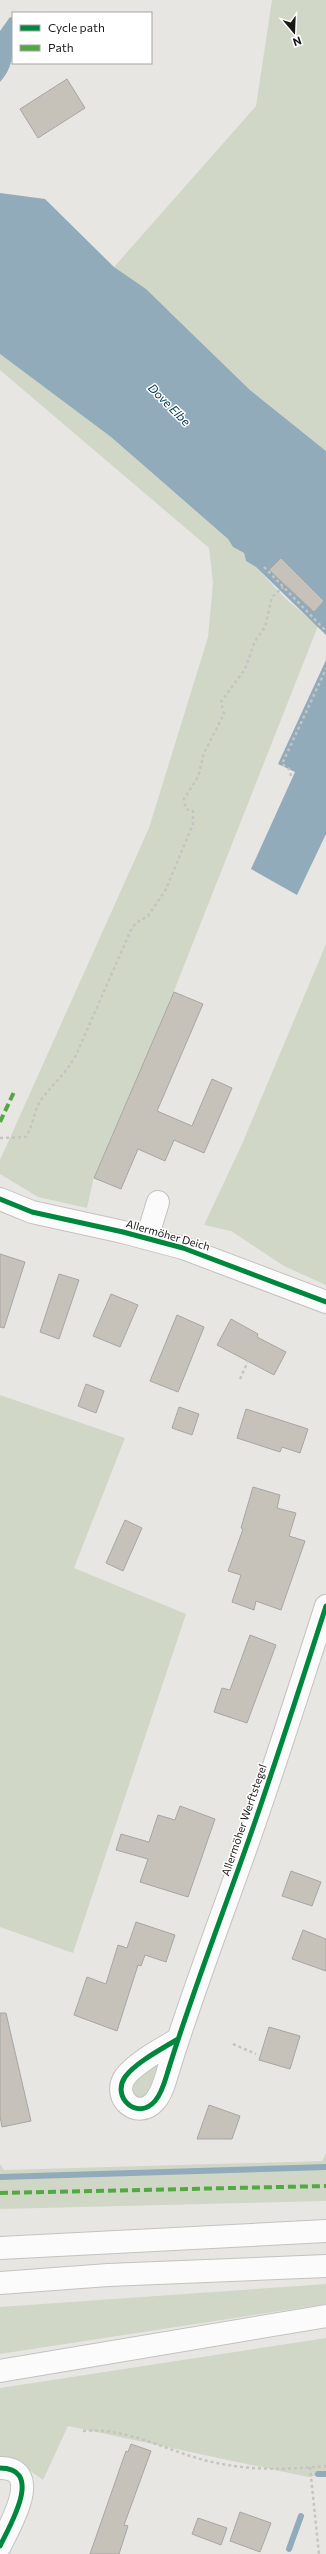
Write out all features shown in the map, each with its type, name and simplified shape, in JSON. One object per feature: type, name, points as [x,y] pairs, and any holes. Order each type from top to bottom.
[{"type":"main road","name":"Allermöher Deich","points":[[0,1200],[32,1212],[147,1238],[228,1263],[326,1302]]},
{"type":"main road","points":[[147,1238],[158,1202]]},
{"type":"main road","name":"Allermöher Werftstegel","points":[[178,2039],[250,1837],[326,1606]]},
{"type":"main road","points":[[0,2248],[326,2231]]},
{"type":"main road","points":[[0,2283],[108,2275],[326,2266]]},
{"type":"main road","points":[[0,2371],[326,2316]]},
{"type":"main road","points":[[0,2468],[15,2472],[21,2478],[23,2487],[22,2496],[0,2546]]},
{"type":"path","points":[[264,567],[326,631]]},
{"type":"path","points":[[0,1138],[26,1137],[33,1126],[37,1108],[43,1097],[68,1070],[76,1055],[131,930],[136,923],[148,916],[166,889],[193,824],[193,811],[186,810],[184,799],[198,777],[204,753],[224,714],[221,702],[224,695],[246,669],[255,641],[265,627],[272,598],[283,587]]},
{"type":"path","points":[[291,776],[289,769],[282,764],[326,669]]},
{"type":"path","points":[[240,1379],[249,1359]]},
{"type":"path","points":[[233,2044],[256,2054]]},
{"type":"path","points":[[83,2431],[94,2430],[140,2438],[204,2460],[247,2469],[277,2470],[326,2466]]},
{"type":"path","points":[[310,2467],[320,2554]]},
{"type":"green space","points":[[272,0],[326,0],[326,451],[250,390],[170,312],[114,267],[256,106]]},
{"type":"green space","points":[[0,354],[111,437],[228,539],[233,547],[244,553],[246,561],[256,567],[287,600],[318,626],[174,991],[94,1177],[87,1208],[38,1197],[0,1174],[0,1160],[149,828],[208,637],[213,583],[209,548],[0,370]]},
{"type":"green space","points":[[326,944],[326,1285],[284,1266],[231,1231],[204,1225],[242,1144]]},
{"type":"green space","points":[[0,1395],[125,1438],[74,1568],[186,1614],[73,1953],[0,1927]]},
{"type":"green space","points":[[161,2060],[154,2087],[144,2100],[134,2098],[131,2086]]},
{"type":"green space","points":[[326,2153],[326,2201],[0,2209],[0,2164],[4,2170],[322,2161]]},
{"type":"green space","points":[[326,2284],[326,2304],[0,2354],[0,2307]]},
{"type":"green space","points":[[326,2338],[326,2475],[308,2477],[68,2426],[43,2480],[15,2460],[0,2457],[0,2388]]},
{"type":"water","points":[[10,17],[12,18],[12,60],[0,82],[0,31]]},
{"type":"water","name":"Dove Elbe","points":[[0,193],[45,199],[114,267],[146,289],[250,390],[326,451],[326,635],[256,567],[246,561],[244,553],[233,547],[228,539],[111,437],[0,354]]},
{"type":"water","points":[[326,660],[326,834],[297,895],[251,869],[295,772],[278,764]]},
{"type":"building","points":[[67,79],[85,108],[38,138],[20,109]]},
{"type":"building","points":[[281,558],[324,601],[314,612],[269,570]]},
{"type":"building","points":[[174,992],[203,1004],[157,1111],[192,1126],[212,1079],[232,1088],[204,1153],[174,1140],[165,1161],[138,1149],[121,1189],[94,1178]]},
{"type":"building","points":[[0,1254],[25,1262],[4,1328],[0,1327]]},
{"type":"building","points":[[59,1274],[79,1280],[59,1339],[40,1332]]},
{"type":"building","points":[[111,1294],[138,1305],[120,1347],[93,1336]]},
{"type":"building","points":[[177,1315],[204,1327],[178,1392],[150,1381]]},
{"type":"building","points":[[231,1319],[258,1334],[257,1337],[286,1352],[274,1375],[217,1345]]},
{"type":"building","points":[[86,1384],[104,1391],[96,1413],[78,1406]]},
{"type":"building","points":[[179,1407],[199,1414],[192,1435],[172,1428]]},
{"type":"building","points":[[246,1409],[308,1429],[300,1453],[282,1447],[280,1452],[237,1438]]},
{"type":"building","points":[[253,1487],[280,1495],[277,1508],[296,1513],[289,1536],[305,1541],[281,1610],[256,1601],[254,1610],[232,1602],[241,1575],[228,1571],[243,1529],[241,1528]]},
{"type":"building","points":[[125,1520],[142,1528],[123,1571],[106,1563]]},
{"type":"building","points":[[250,1635],[276,1645],[247,1723],[214,1712],[222,1688],[230,1690]]},
{"type":"building","points":[[180,1806],[215,1819],[188,1897],[140,1882],[148,1859],[116,1850],[121,1834],[149,1842],[158,1815],[175,1820]]},
{"type":"building","points":[[291,1871],[321,1882],[312,1906],[282,1896]]},
{"type":"building","points":[[136,1922],[175,1935],[166,1962],[145,1955],[141,1966],[138,1965],[117,2031],[74,2015],[87,1977],[106,1984],[118,1945],[127,1948]]},
{"type":"building","points":[[303,1930],[326,1939],[326,1971],[292,1959]]},
{"type":"building","points":[[0,2013],[6,2013],[31,2121],[2,2127],[0,2116]]},
{"type":"building","points":[[269,2027],[300,2036],[290,2069],[259,2060]]},
{"type":"building","points":[[209,2105],[240,2116],[232,2139],[197,2139]]},
{"type":"building","points":[[131,2444],[151,2451],[124,2525],[128,2526],[119,2554],[90,2554],[126,2451],[128,2452]]},
{"type":"building","points":[[240,2512],[271,2523],[260,2552],[230,2541]]},
{"type":"building","points":[[198,2518],[227,2528],[221,2545],[192,2534]]},
{"type":"waterway","points":[[0,2177],[326,2167]]},
{"type":"waterway","points":[[318,2474],[326,2474]]},
{"type":"waterway","points":[[289,2549],[301,2516]]},
{"type":"marked path","points":[[0,1122],[14,1092]]},
{"type":"marked path","points":[[0,2193],[326,2186]]},
{"type":"cycle path","points":[[0,1199],[32,1212],[123,1232],[183,1248],[326,1302]]},
{"type":"cycle path","points":[[178,2039],[135,2066],[125,2077],[121,2092],[128,2104],[134,2108],[141,2109],[148,2107],[155,2101],[163,2087],[207,1955],[269,1781],[326,1606]]},
{"type":"cycle path","points":[[0,2468],[13,2471],[20,2478],[22,2488],[16,2513],[0,2546]]}]
